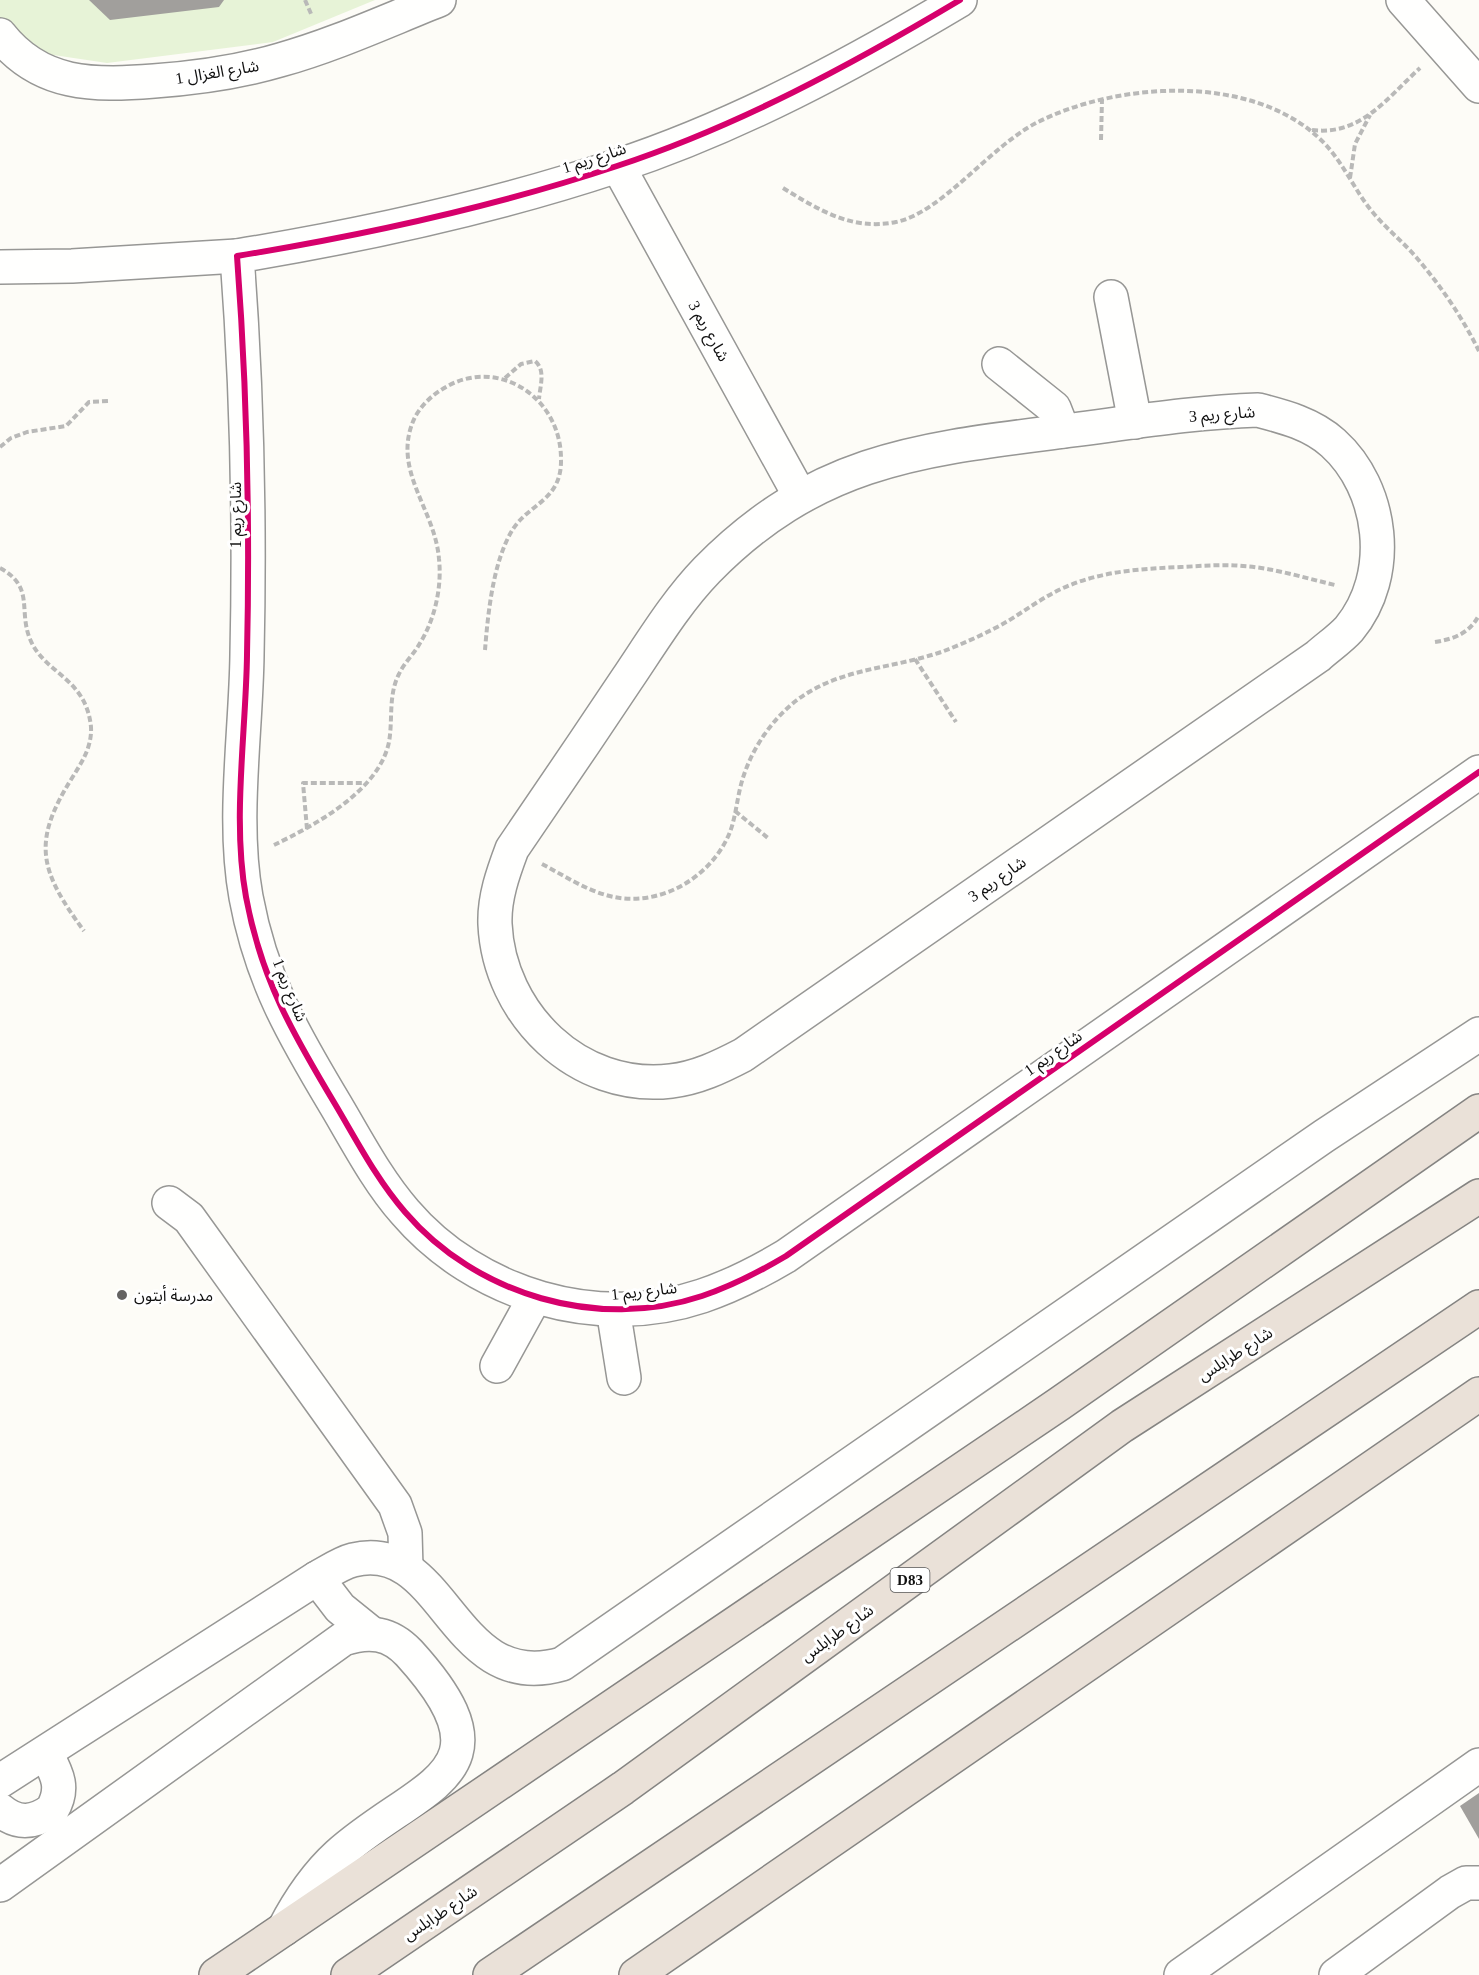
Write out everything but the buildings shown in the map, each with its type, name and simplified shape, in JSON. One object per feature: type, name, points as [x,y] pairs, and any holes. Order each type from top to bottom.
[{"type":"highway","points":[[216,1975],[1059,1404],[1479,1111]]},
{"type":"highway","name":"شارع طرابلس","points":[[348,1975],[622,1788],[1122,1426],[1479,1196]]},
{"type":"highway","points":[[490,1975],[1479,1307]]},
{"type":"highway","points":[[636,1975],[1479,1394]]},
{"type":"street","name":"شارع الغزال 1","points":[[0,35],[12,50],[44,72],[82,83],[120,84],[228,73],[280,60],[326,46],[438,0]]},
{"type":"street","name":"شارع ريم 1","points":[[0,267],[72,266],[237,256],[334,240],[430,218],[618,166],[694,137],[769,104],[843,67],[960,0]]},
{"type":"street","points":[[1403,0],[1479,86]]},
{"type":"street","name":"شارع ريم 3","points":[[618,166],[800,496]]},
{"type":"street","name":"شارع ريم 1","points":[[237,256],[245,366],[248,498],[247,675],[241,860],[256,941],[289,1027],[381,1180],[404,1212],[432,1240],[464,1264],[489,1278],[535,1297],[573,1306],[613,1309],[652,1307],[699,1297],[744,1280],[786,1256],[1479,772]]},
{"type":"street","points":[[1111,297],[1134,422]]},
{"type":"street","points":[[999,364],[1054,408],[1063,431]]},
{"type":"street","name":"شارع ريم 3","points":[[1258,410],[1298,420],[1332,443],[1359,474],[1375,512],[1378,553],[1369,593],[1349,628],[1318,656],[743,1055],[706,1073],[670,1081],[632,1080],[595,1070],[562,1052],[534,1027],[513,996],[499,960],[495,922],[499,885],[512,849],[668,618],[706,571],[750,530],[800,496],[846,473],[895,457],[945,447],[1063,431],[1218,412],[1258,410]]},
{"type":"street","points":[[0,1782],[317,1578],[351,1560],[366,1558],[393,1561],[406,1568],[491,1657],[508,1665],[526,1669],[545,1669],[562,1664],[1343,1123],[1479,1034]]},
{"type":"street","points":[[169,1203],[185,1212],[395,1505],[405,1533],[406,1568]]},
{"type":"street","points":[[497,1366],[535,1297]]},
{"type":"street","points":[[613,1309],[624,1378]]},
{"type":"street","points":[[285,1929],[295,1909],[322,1871],[338,1855],[442,1779],[457,1752],[456,1721],[438,1689],[399,1642],[371,1633],[340,1608],[317,1578]]},
{"type":"street","points":[[0,1886],[343,1639],[371,1633]]},
{"type":"street","points":[[0,1810],[20,1821],[31,1821],[52,1810],[60,1788],[58,1776],[46,1753]]},
{"type":"street","points":[[1181,1975],[1215,1965],[1479,1765]]},
{"type":"street","points":[[1336,1975],[1450,1892],[1466,1883],[1479,1883]]},
{"type":"path","points":[[1310,130],[1337,131],[1350,127],[1372,112],[1444,45]]},
{"type":"path","points":[[783,188],[846,222],[872,225],[898,222],[922,212],[1008,141],[1035,124],[1064,111],[1102,99],[1156,92],[1226,96],[1256,102],[1284,113],[1310,130],[1338,159],[1363,201],[1415,256],[1445,293],[1479,351]]},
{"type":"path","points":[[1101,140],[1102,99]]},
{"type":"path","points":[[1350,180],[1355,144],[1372,112]]},
{"type":"path","points":[[505,378],[521,364],[535,361],[540,365],[542,372],[539,399]]},
{"type":"path","points":[[241,860],[307,829],[338,810],[378,767],[388,747],[393,689],[399,672],[430,624],[439,582],[439,558],[435,535],[407,461],[408,437],[416,415],[431,396],[451,383],[469,378],[505,378],[539,399],[552,419],[560,442],[562,460],[558,479],[549,496],[514,528],[507,544],[492,592],[485,650]]},
{"type":"path","points":[[0,447],[11,438],[27,432],[66,426],[90,402],[109,401]]},
{"type":"path","points":[[512,849],[606,895],[644,899],[679,887],[711,863],[730,831],[741,782],[750,759],[776,720],[796,701],[842,676],[915,660],[945,650],[1007,621],[1062,588],[1109,573],[1144,567],[1242,566],[1369,593]]},
{"type":"path","points":[[0,568],[11,574],[20,586],[31,642],[38,652],[69,680],[81,695],[88,712],[91,729],[89,748],[53,809],[46,831],[46,855],[50,877],[60,898],[84,931]]},
{"type":"path","points":[[1435,642],[1450,640],[1464,632],[1479,615]]},
{"type":"path","points":[[915,660],[956,722]]},
{"type":"path","points":[[307,829],[303,783],[364,783]]},
{"type":"path","points":[[735,811],[768,838]]},
{"type":"green space","points":[[0,0],[375,0],[273,42],[107,63],[40,53],[0,21]]},
{"type":"cycle path","points":[[960,0],[835,71],[750,113],[617,166],[476,207],[333,239],[237,256],[248,505],[247,655],[240,807],[240,838],[246,897],[260,954],[280,1005],[305,1054],[376,1174],[405,1212],[434,1241],[467,1265],[503,1284],[541,1298],[581,1307],[622,1309],[662,1306],[713,1292],[766,1268],[786,1256],[1479,772]]},
{"type":"place","name":"مدرسة أبتون","points":[[122,1295]]}]
